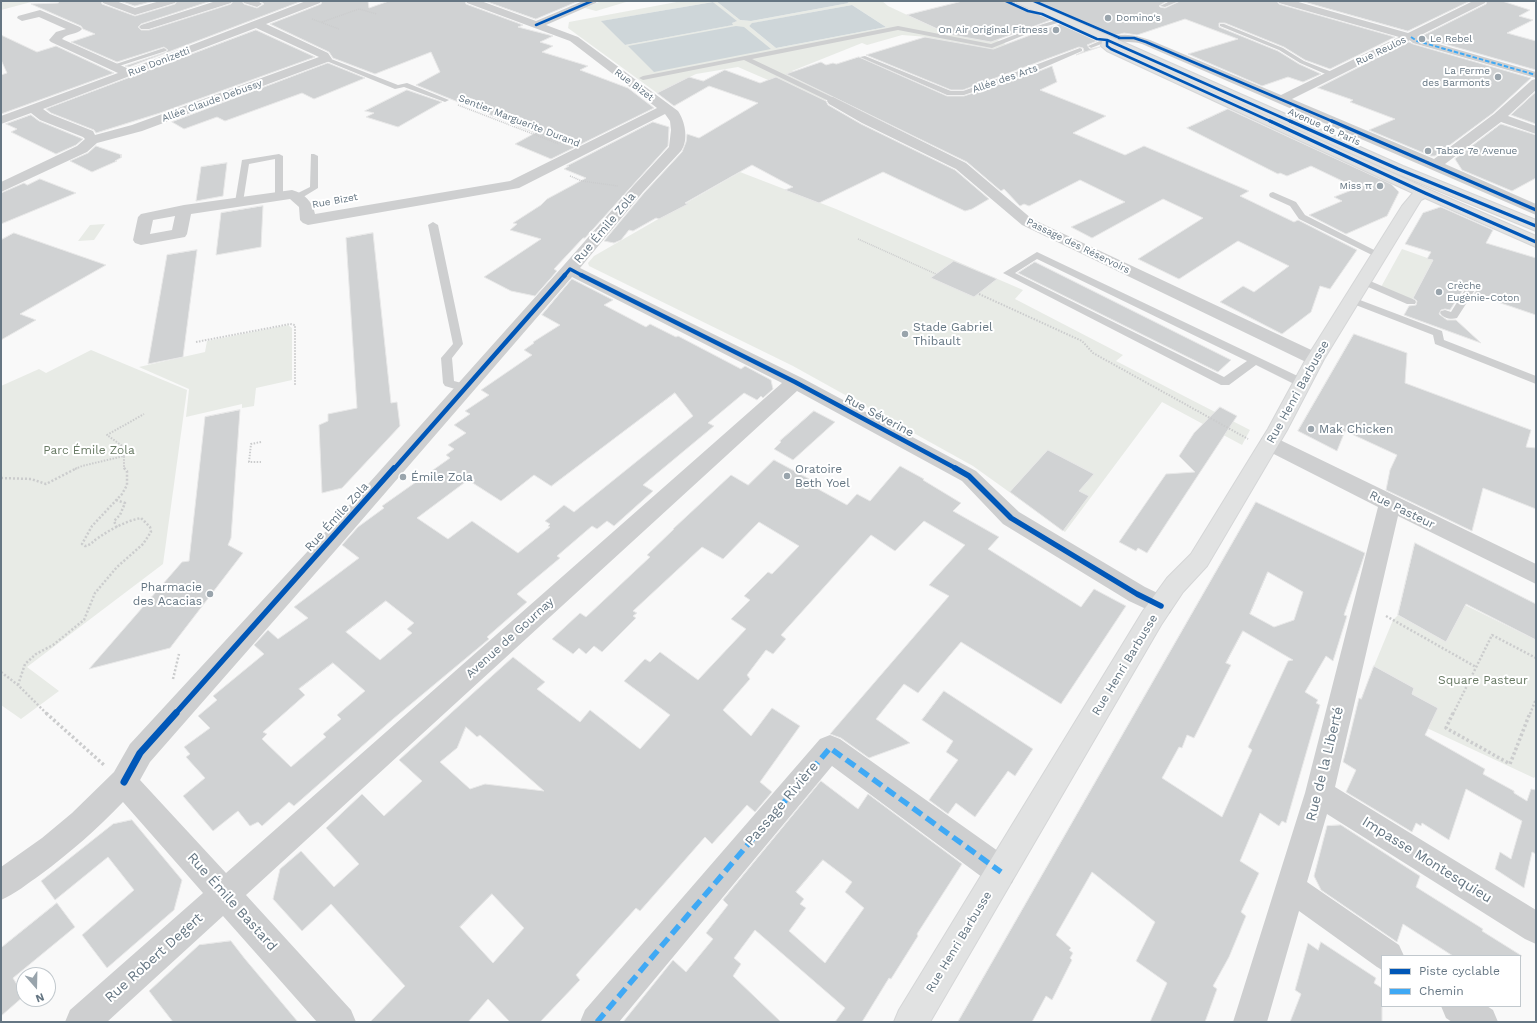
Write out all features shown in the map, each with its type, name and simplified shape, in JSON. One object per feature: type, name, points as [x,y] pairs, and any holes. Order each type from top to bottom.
[{"type":"main road","name":"Avenue de Paris","points":[[1021,1],[1536,220]]},
{"type":"main road","name":"Avenue de Paris","points":[[1034,1],[1113,39],[1398,169],[1536,226]]},
{"type":"main road","name":"Avenue de Paris","points":[[1113,39],[1107,46],[1111,49],[1330,148],[1425,193],[1536,242]]},
{"type":"main road","name":"Rue Henri Barbusse","points":[[910,1022],[1152,618],[1175,585],[1199,560],[1268,446],[1315,359],[1379,255],[1416,197],[1425,193]]},
{"type":"street","points":[[107,1],[134,12],[171,1]]},
{"type":"street","points":[[145,27],[227,1]]},
{"type":"street","name":"Rue Donizetti","points":[[1,120],[34,109],[316,1]]},
{"type":"street","name":"Rue Bizet","points":[[471,1],[574,39],[666,109],[677,121]]},
{"type":"street","points":[[536,25],[592,1]]},
{"type":"street","points":[[1283,1],[1411,37],[1536,75]]},
{"type":"street","name":"Rue Reulos","points":[[1280,100],[1411,37],[1481,1]]},
{"type":"street","points":[[1312,9],[1324,4]]},
{"type":"street","points":[[22,18],[40,13],[76,29],[60,34],[55,40],[129,73]]},
{"type":"street","points":[[257,24],[325,57]]},
{"type":"street","name":"Avenue de Paris","points":[[1113,39],[1136,38],[1435,165],[1536,210]]},
{"type":"street","name":"Allée Claude Debussy","points":[[92,140],[137,128],[325,57]]},
{"type":"street","points":[[1435,165],[1499,116],[1536,83]]},
{"type":"street","name":"Passage des Réservoirs","points":[[833,101],[867,120],[961,166],[1027,222],[1315,359]]},
{"type":"street","points":[[1,188],[82,149],[92,140],[88,134],[45,117],[34,109]]},
{"type":"street","name":"Rue Bizet","points":[[308,202],[308,220],[514,184],[533,176],[666,109]]},
{"type":"street","points":[[1499,116],[1536,130]]},
{"type":"street","name":"Rue Émile Zola","points":[[1,885],[52,848],[82,823],[124,782],[140,753],[465,388],[638,189],[676,148],[678,130],[677,121]]},
{"type":"street","points":[[396,191],[519,170],[533,176]]},
{"type":"street","points":[[184,210],[292,194],[308,202]]},
{"type":"street","name":"Rue Séverine","points":[[570,269],[795,382],[969,476],[1011,518],[1137,594],[1161,606]]},
{"type":"street","name":"Avenue de Gournay","points":[[226,894],[795,382]]},
{"type":"street","name":"Rue Pasteur","points":[[1268,446],[1390,503],[1536,575]]},
{"type":"street","name":"Rue de la Liberté","points":[[1250,1022],[1318,793],[1390,503]]},
{"type":"street","name":"Passage Rivière","points":[[597,1022],[830,748],[1001,872]]},
{"type":"street","name":"Rue Émile Bastard","points":[[124,782],[340,1022]]},
{"type":"street","name":"Impasse Montesquieu","points":[[1318,793],[1536,928]]},
{"type":"street","points":[[1290,889],[1309,900],[1387,955]]},
{"type":"street","name":"Rue Robert Degert","points":[[82,1022],[226,894]]},
{"type":"street","points":[[1459,1007],[1481,1022]]},
{"type":"lane","points":[[1163,6],[1176,1]]},
{"type":"lane","points":[[642,78],[898,28],[992,46],[1045,25],[1063,20]]},
{"type":"lane","points":[[1222,25],[1281,49],[1302,62],[1332,74]]},
{"type":"lane","points":[[1091,46],[1113,39]]},
{"type":"lane","points":[[114,66],[164,50]]},
{"type":"lane","name":"Allée des Arts","points":[[863,57],[950,93],[964,93],[1034,70],[1080,50]]},
{"type":"lane","points":[[325,57],[398,87],[404,85],[445,100]]},
{"type":"lane","points":[[745,58],[833,101]]},
{"type":"lane","points":[[239,202],[245,162],[279,156],[279,196]]},
{"type":"lane","points":[[308,202],[314,188],[314,156]]},
{"type":"lane","points":[[1273,195],[1293,204],[1302,216],[1379,255]]},
{"type":"lane","points":[[433,225],[458,344],[446,358],[449,384],[465,388]]},
{"type":"lane","points":[[1255,362],[1225,382],[1008,273],[1037,255],[1255,362],[1302,383]]},
{"type":"lane","points":[[1363,281],[1411,302]]},
{"type":"lane","points":[[1445,313],[1453,316],[1473,285]]},
{"type":"lane","points":[[1352,300],[1438,333],[1439,342],[1536,380]]},
{"type":"path","points":[[322,22],[359,9],[377,14]]},
{"type":"path","points":[[569,176],[582,181],[638,189]]},
{"type":"path","points":[[858,239],[936,274]]},
{"type":"path","points":[[979,294],[1082,341],[1093,353],[1170,397],[1268,446]]},
{"type":"path","points":[[196,342],[290,324],[295,325],[295,385]]},
{"type":"path","points":[[18,685],[25,664],[36,654],[65,637],[84,620],[95,593],[117,567],[143,544],[151,532],[150,527],[141,518],[123,523],[118,528],[98,538],[90,545],[85,546],[82,544],[92,526],[122,494],[127,485],[127,471],[124,470],[123,467],[125,448],[107,435],[144,414]]},
{"type":"path","points":[[261,442],[251,444],[249,462],[261,462]]},
{"type":"path","points":[[1,478],[31,479],[46,484],[82,466],[124,456]]},
{"type":"path","points":[[116,500],[125,503],[120,515],[114,522],[118,528]]},
{"type":"path","points":[[1365,604],[1476,667]]},
{"type":"path","points":[[1536,658],[1492,635],[1446,728],[1510,764],[1536,699]]},
{"type":"path","points":[[1,672],[18,685],[40,708],[124,782]]},
{"type":"green space","points":[[1,1],[35,1],[1,10]]},
{"type":"green space","points":[[601,1],[626,2],[596,11],[585,8]]},
{"type":"green space","points":[[682,1],[716,1],[740,20],[751,21],[849,3],[846,1],[882,1],[888,6],[937,29],[953,30],[967,26],[1008,45],[973,59],[928,37],[902,35],[867,45],[862,43],[792,71],[835,97],[819,102],[738,67],[696,74],[657,93],[568,28],[569,22]],"holes":[[[713,2],[736,21],[732,23],[732,25],[625,45],[602,21]],[[852,5],[886,27],[776,48],[749,26],[753,23]]]},
{"type":"green space","name":"Stade Gabriel Thibault","points":[[740,172],[836,209],[1023,290],[1015,299],[1123,355],[1116,361],[1250,430],[1242,445],[1162,402],[1065,532],[973,466],[793,366],[589,266],[588,263],[594,256]]},
{"type":"green space","points":[[105,224],[94,240],[78,241],[90,225]]},
{"type":"green space","points":[[1402,249],[1433,260],[1412,300],[1381,287]]},
{"type":"green space","points":[[288,325],[292,328],[292,380],[256,388],[254,406],[242,408],[242,404],[186,417],[189,389],[139,367],[205,352],[207,341]]},
{"type":"green space","name":"Parc Émile Zola","points":[[91,350],[187,390],[163,564],[27,667],[59,691],[21,719],[1,705],[1,386],[39,369],[46,373]]},
{"type":"green space","name":"Square Pasteur","points":[[1465,605],[1536,640],[1536,775],[1534,778],[1414,722],[1438,708],[1412,694],[1414,688],[1374,666],[1393,620],[1398,615],[1446,642]]},
{"type":"shaded area","points":[[716,1],[846,1],[849,3],[751,21],[740,20]]},
{"type":"shaded area","points":[[713,2],[737,21],[732,23],[733,25],[625,45],[601,21]]},
{"type":"shaded area","points":[[852,5],[886,27],[776,48],[749,26],[752,23]]},
{"type":"shaded area","points":[[736,26],[744,27],[771,49],[654,72],[628,46]]},
{"type":"building","points":[[59,1],[101,1],[102,4],[135,16],[175,4],[177,1],[211,1],[141,24],[138,27],[141,30],[149,30],[231,4],[233,1],[242,1],[244,4],[257,8],[264,4],[260,1],[302,1],[129,67],[125,66],[168,50],[164,47],[117,62],[71,42],[95,34],[83,29],[81,26],[31,4],[58,3]]},
{"type":"building","points":[[120,1],[154,1],[135,6]]},
{"type":"building","points":[[322,1],[368,1],[369,8],[389,1],[465,1],[466,4],[523,25],[518,27],[553,36],[540,42],[553,46],[542,52],[588,66],[580,70],[628,88],[654,108],[551,159],[515,144],[535,133],[416,85],[440,72],[431,52],[375,74],[333,58],[329,52],[270,24],[321,4]]},
{"type":"building","points":[[485,1],[579,1],[536,19]]},
{"type":"building","points":[[963,1],[1015,1],[1016,4],[1051,20],[991,42],[941,33],[944,32],[907,15]]},
{"type":"building","points":[[1034,1],[1167,1],[1159,6],[1165,8],[1180,1],[1277,1],[1279,4],[1395,37],[1330,69],[1305,60],[1284,47],[1225,23],[1219,23],[1219,27],[1278,51],[1299,64],[1321,74],[1303,82],[1288,77],[1262,86],[1188,54],[1238,39],[1185,19],[1137,35],[1124,33],[1113,36]]},
{"type":"building","points":[[1301,1],[1470,1],[1408,31]]},
{"type":"building","points":[[1487,1],[1502,1],[1530,10],[1519,16],[1533,20],[1507,33],[1536,41],[1536,70],[1420,37],[1486,4]]},
{"type":"building","points":[[1060,24],[1097,41],[1087,45],[1090,49],[1100,47],[1076,55],[1084,51],[1083,48],[1079,47],[963,90],[951,90],[866,55],[925,37],[993,49]]},
{"type":"building","points":[[256,30],[315,57],[160,113],[96,133],[94,130],[51,113],[46,109]]},
{"type":"building","points":[[1,35],[37,52],[56,46],[114,73],[1,114],[1,75],[7,73],[1,60]]},
{"type":"building","points":[[1409,42],[1531,78],[1493,113],[1435,156],[1431,156],[1369,130],[1395,119],[1350,102],[1353,100],[1318,88]]},
{"type":"building","points":[[859,57],[947,96],[964,96],[1052,66],[1057,82],[1040,90],[1106,116],[1073,133],[1125,155],[1144,146],[1249,191],[1240,196],[1294,222],[1298,220],[1357,250],[1330,289],[1320,286],[1311,312],[1282,334],[1220,302],[1243,286],[1254,292],[1289,266],[1238,241],[1179,279],[1138,259],[1203,218],[1163,199],[1092,238],[1071,227],[1125,202],[1080,180],[1029,206],[1024,204],[1020,206],[1004,189],[1001,191],[967,162],[786,74],[821,62],[826,65],[833,63],[836,64]]},
{"type":"building","points":[[328,63],[365,78],[314,99],[302,93],[225,121],[217,117],[184,129],[172,122]]},
{"type":"building","points":[[725,70],[760,83],[776,77],[826,101],[828,105],[861,124],[955,170],[989,199],[972,209],[965,211],[883,172],[819,203],[785,190],[793,187],[752,165],[685,203],[688,204],[659,219],[656,218],[633,231],[629,230],[621,240],[614,243],[604,241],[644,193],[682,152],[687,134],[699,138],[758,103],[709,86],[674,106],[657,93],[689,77],[703,81]]},
{"type":"building","points":[[407,90],[442,102],[398,127],[366,117],[374,113],[365,111]]},
{"type":"building","points":[[1536,92],[1536,124],[1511,115]]},
{"type":"building","points":[[1228,109],[1391,184],[1399,192],[1387,216],[1346,234],[1309,215],[1342,201],[1334,197],[1357,188],[1311,166],[1287,176],[1280,173],[1278,174],[1187,128]]},
{"type":"building","points":[[31,115],[39,121],[83,139],[76,145],[56,154],[11,132],[17,129],[6,124]]},
{"type":"building","points":[[653,122],[669,127],[668,146],[585,238],[583,238],[554,269],[557,271],[535,296],[511,291],[484,277],[541,239],[510,230],[517,224],[513,223],[541,205],[547,199],[586,178],[564,169],[569,166],[567,166]]},
{"type":"building","points":[[1501,124],[1536,135],[1536,178],[1512,191],[1462,170],[1455,159]]},
{"type":"building","points":[[96,146],[122,155],[120,156],[122,157],[115,161],[117,161],[92,172],[70,161],[88,153]]},
{"type":"building","points":[[227,163],[223,196],[196,201],[201,167]]},
{"type":"building","points":[[40,179],[76,193],[1,224],[1,193],[24,183],[27,185]]},
{"type":"building","points":[[263,206],[261,247],[216,255],[221,213]]},
{"type":"building","points":[[1441,207],[1493,230],[1486,243],[1536,258],[1536,315],[1474,294],[1479,285],[1473,281],[1468,282],[1450,310],[1441,310],[1439,314],[1447,320],[1456,320],[1481,343],[1404,315],[1409,306],[1416,305],[1417,301],[1413,298],[1433,260],[1427,259],[1431,252],[1405,244],[1423,213]]},
{"type":"building","points":[[14,233],[106,265],[20,314],[36,320],[1,340],[1,240]]},
{"type":"building","points":[[373,233],[391,403],[397,402],[400,426],[342,488],[322,493],[319,425],[328,421],[328,414],[357,408],[346,238]]},
{"type":"building","points":[[197,250],[183,357],[148,364],[167,255]]},
{"type":"building","points":[[954,261],[997,279],[974,297],[931,278]]},
{"type":"building","points":[[1035,262],[1231,360],[1218,372],[1018,273]]},
{"type":"building","points":[[572,279],[613,300],[604,305],[646,327],[650,324],[676,337],[678,336],[741,369],[745,366],[771,380],[773,389],[763,398],[761,396],[757,400],[744,393],[708,423],[714,426],[643,485],[653,491],[614,526],[607,521],[597,529],[592,526],[557,556],[560,558],[517,594],[527,602],[487,637],[489,639],[393,719],[294,806],[289,802],[262,826],[258,822],[250,826],[238,811],[213,831],[183,796],[205,778],[186,757],[190,754],[184,747],[210,728],[198,716],[217,700],[213,696],[264,654],[254,645],[268,630],[278,639],[308,618],[294,607],[359,558],[342,545],[358,527],[384,508],[382,506],[450,458],[446,455],[454,449],[448,445],[466,433],[454,425],[470,414],[465,411],[489,395],[481,390],[532,355],[524,350],[534,343],[533,342],[560,325],[542,315]],"holes":[[[675,393],[693,416],[574,512],[564,505],[545,521],[550,524],[548,526],[550,527],[518,553],[472,521],[448,539],[417,518],[468,480],[501,501],[534,475],[551,486]],[[386,601],[414,623],[407,629],[412,633],[380,660],[346,632]],[[333,663],[365,691],[337,715],[341,719],[323,734],[326,737],[291,767],[262,739],[267,734],[263,732],[305,695],[299,689]]]},
{"type":"building","points":[[1354,334],[1407,353],[1405,383],[1531,430],[1526,447],[1536,448],[1536,509],[1483,488],[1472,531],[1386,490],[1390,470],[1397,455],[1345,431],[1337,451],[1298,431]]},
{"type":"building","points":[[1220,407],[1237,416],[1147,553],[1138,548],[1136,551],[1119,542],[1166,474],[1195,472],[1179,456],[1194,433]]},
{"type":"building","points":[[240,410],[231,538],[228,545],[243,553],[170,648],[89,669],[182,562],[189,561],[205,417]]},
{"type":"building","points":[[814,411],[835,422],[793,460],[774,449],[781,442],[780,441]]},
{"type":"building","points":[[1048,450],[1094,474],[1079,491],[1089,496],[1063,531],[1010,492]]},
{"type":"building","points":[[774,460],[813,481],[809,484],[847,505],[857,494],[870,501],[900,466],[924,479],[923,480],[961,503],[953,511],[999,537],[988,549],[1081,607],[1094,589],[1126,606],[1061,704],[961,642],[918,693],[904,684],[876,719],[910,743],[869,758],[841,738],[830,734],[949,596],[929,585],[965,545],[924,521],[895,551],[871,535],[781,635],[786,639],[773,654],[766,650],[747,675],[750,679],[723,710],[751,736],[772,708],[800,726],[760,782],[772,792],[755,812],[747,805],[712,844],[705,837],[640,911],[636,908],[576,975],[580,980],[540,1022],[510,1022],[488,999],[468,1022],[370,1022],[405,986],[331,904],[302,931],[273,899],[280,869],[301,851],[334,887],[359,864],[326,828],[362,794],[384,816],[422,781],[399,760],[513,657],[545,682],[537,689],[580,722],[590,710],[640,749],[670,715],[624,681],[645,659],[650,662],[660,652],[698,680],[746,629],[731,619],[750,600],[744,596],[768,572],[772,574],[799,546],[759,522],[723,559],[702,547],[633,611],[637,613],[633,616],[636,618],[602,652],[594,646],[586,654],[579,648],[573,654],[552,639],[580,613],[586,617],[650,557],[647,555],[673,529],[731,475],[748,485]],"holes":[[[466,727],[477,737],[480,735],[544,791],[485,784],[470,789],[440,762],[457,748]],[[492,894],[524,928],[493,963],[460,927]]]},
{"type":"building","points":[[1256,502],[1365,553],[1344,615],[1347,616],[1333,661],[1326,656],[1305,692],[1318,700],[1316,703],[1320,705],[1286,823],[1282,821],[1279,826],[1260,813],[1240,861],[1259,873],[1241,912],[1246,916],[1229,957],[1213,986],[1217,989],[1205,1022],[1150,1022],[1167,983],[1136,961],[1155,922],[1092,872],[1056,935],[1071,948],[1069,950],[1073,953],[1070,958],[1072,960],[1052,1000],[1046,996],[1032,1022],[958,1022]],"holes":[[[1268,572],[1303,592],[1294,620],[1274,627],[1250,614]],[[1243,631],[1293,660],[1288,661],[1248,747],[1252,750],[1222,817],[1162,778],[1179,747],[1182,748],[1187,735],[1194,738],[1231,665],[1226,663]]]},
{"type":"building","points":[[1415,543],[1536,604],[1536,640],[1466,604],[1446,642],[1398,615]]},
{"type":"building","points":[[1374,666],[1414,688],[1412,694],[1438,708],[1425,735],[1485,769],[1483,774],[1514,791],[1514,793],[1527,801],[1531,789],[1536,790],[1536,854],[1532,852],[1524,888],[1495,869],[1500,852],[1511,859],[1522,821],[1466,789],[1449,840],[1422,823],[1421,826],[1416,823],[1412,832],[1346,792],[1356,770],[1343,762],[1359,698],[1361,699]]},
{"type":"building","points":[[944,691],[1033,749],[1015,776],[1008,771],[975,817],[956,803],[948,814],[929,800],[958,760],[946,752],[953,741],[922,720]]},
{"type":"building","points":[[821,781],[858,809],[868,794],[962,864],[917,934],[918,936],[891,979],[889,978],[862,1022],[835,1022],[845,1008],[755,930],[734,958],[741,964],[733,976],[781,1022],[623,1022],[673,960],[686,972],[713,939],[706,933],[728,905],[723,900]],"holes":[[[823,860],[852,882],[845,892],[864,908],[825,963],[789,931],[806,908],[800,904],[804,899],[796,892]]]},
{"type":"building","points":[[132,820],[182,880],[174,910],[107,968],[82,935],[134,890],[108,857],[55,900],[41,881],[113,824]]},
{"type":"building","points":[[1341,825],[1420,876],[1416,887],[1483,929],[1482,931],[1520,955],[1451,955],[1403,924],[1397,942],[1321,890],[1314,876],[1327,826]]},
{"type":"building","points":[[57,903],[75,927],[26,967],[16,967],[16,976],[13,978],[16,983],[16,1003],[1,1016],[1,948]]},
{"type":"building","points":[[231,941],[298,1022],[173,1022],[149,991],[199,945]]},
{"type":"building","points":[[1321,942],[1376,978],[1374,983],[1381,987],[1382,1022],[1290,1022],[1301,994],[1295,990],[1308,943],[1318,950]]},
{"type":"marked path","points":[[1411,37],[1417,41],[1536,75]]},
{"type":"marked path","points":[[597,1022],[830,748],[1001,872]]},
{"type":"cycle path","points":[[536,25],[592,1]]},
{"type":"cycle path","points":[[1006,1],[1028,11],[1042,14],[1097,39],[1107,40],[1107,46],[1111,49],[1425,193],[1536,242]]},
{"type":"cycle path","points":[[1034,1],[1120,38]]},
{"type":"cycle path","points":[[1119,38],[1134,38],[1146,42],[1419,158],[1536,210]]},
{"type":"cycle path","points":[[1107,40],[1398,169],[1536,226]]},
{"type":"cycle path","points":[[124,782],[140,753],[327,545],[570,269],[795,382],[969,476],[1011,518],[1137,594],[1161,606]]},
{"type":"place","name":"Domino's","points":[[1108,18]]},
{"type":"place","name":"On Air Original Fitness","points":[[1056,30]]},
{"type":"place","name":"Le Rebel","points":[[1422,39]]},
{"type":"place","name":"La Ferme des Barmonts","points":[[1498,77]]},
{"type":"place","name":"Tabac 7e Avenue","points":[[1428,151]]},
{"type":"place","name":"Miss π","points":[[1380,186]]},
{"type":"place","name":"Crèche Eugènie-Coton","points":[[1439,292]]},
{"type":"place","name":"Stade Gabriel Thibault","points":[[905,334]]},
{"type":"place","name":"Mak Chicken","points":[[1311,429]]},
{"type":"place","name":"Oratoire Beth Yoel","points":[[787,476]]},
{"type":"place","name":"Émile Zola","points":[[403,477]]},
{"type":"place","name":"Pharmacie des Acacias","points":[[210,594]]}]
